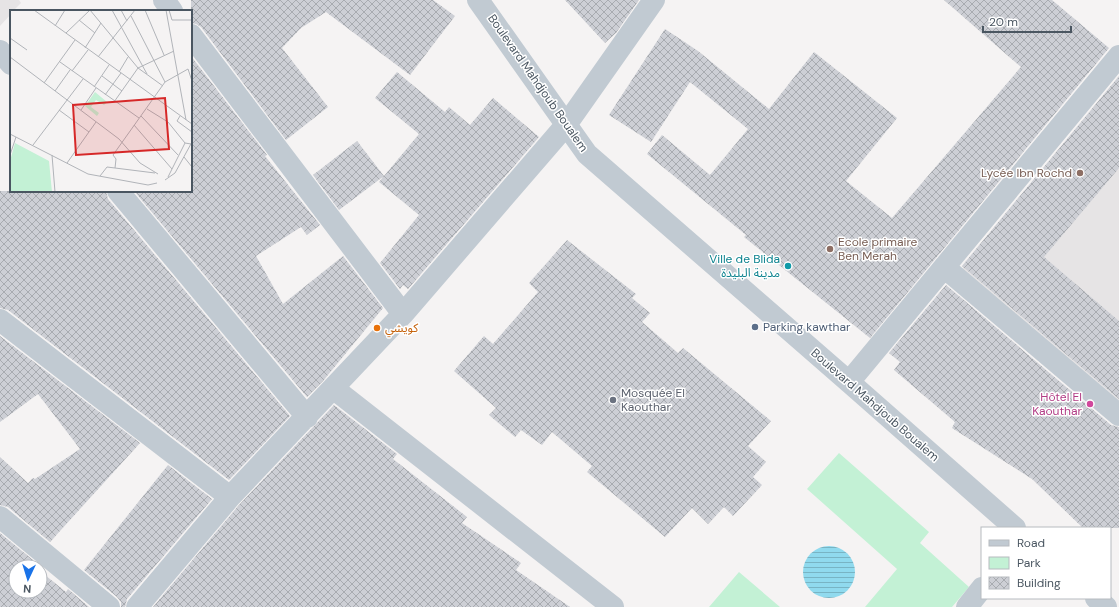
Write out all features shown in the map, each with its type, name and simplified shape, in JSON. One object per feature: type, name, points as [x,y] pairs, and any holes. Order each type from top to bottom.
[{"type":"street","points":[[164,0],[171,10]]},
{"type":"street","name":"Boulevard Mahdjoub Boualem","points":[[478,0],[587,154],[1014,527]]},
{"type":"street","points":[[137,607],[230,497],[403,314],[566,125],[654,0]]},
{"type":"street","points":[[192,36],[403,314]]},
{"type":"street","points":[[0,51],[10,63]]},
{"type":"street","points":[[849,382],[1119,56]]},
{"type":"street","points":[[119,192],[307,417]]},
{"type":"street","points":[[944,266],[1119,415]]},
{"type":"street","points":[[0,320],[230,497]]},
{"type":"street","points":[[333,388],[613,607]]},
{"type":"street","points":[[0,517],[109,607]]},
{"type":"street","points":[[967,607],[981,589]]},
{"type":"street","points":[[1097,599],[1106,607]]},
{"type":"shaded area","points":[[0,0],[19,0],[21,3],[14,10],[10,10],[10,15],[0,26]]},
{"type":"shaded area","name":"Lycée Ibn Rochd","points":[[1119,77],[1119,401],[962,269]]},
{"type":"green space","points":[[839,453],[929,532],[920,543],[969,587],[952,607],[865,607],[897,569],[807,489]]},
{"type":"green space","points":[[739,572],[780,607],[709,607]]},
{"type":"water","points":[[829,546],[839,548],[847,554],[853,562],[855,572],[853,582],[847,590],[839,596],[829,598],[819,596],[811,590],[805,582],[803,572],[805,562],[811,554],[819,548]]},
{"type":"building","points":[[191,0],[433,0],[455,16],[410,75],[326,12],[301,28],[282,48],[328,107],[286,140],[201,27],[192,23]]},
{"type":"building","points":[[565,0],[639,0],[616,33],[605,43]]},
{"type":"building","points":[[944,0],[1052,0],[1109,48],[870,338],[744,237],[746,235],[647,154],[662,135],[710,175],[748,129],[690,82],[651,142],[609,115],[665,29],[698,51],[769,109],[814,52],[897,118],[846,181],[892,218],[1021,67]]},
{"type":"building","points":[[192,57],[267,155],[265,156],[320,225],[307,235],[301,227],[256,256],[283,304],[343,256],[383,308],[323,381],[307,397],[135,192],[192,192]]},
{"type":"building","points":[[397,72],[445,112],[449,107],[470,125],[493,98],[539,137],[408,289],[403,285],[400,289],[380,263],[419,215],[379,182],[419,134],[375,98]]},
{"type":"building","name":"Lycée Ibn Rochd","points":[[1119,76],[1119,168],[1044,257],[1119,321],[1119,399],[962,266]]},
{"type":"building","points":[[357,141],[384,176],[339,210],[313,175]]},
{"type":"building","points":[[0,191],[106,192],[108,199],[290,416],[229,480],[8,310],[0,308]]},
{"type":"building","points":[[567,240],[636,294],[632,298],[650,313],[642,322],[678,353],[683,348],[771,421],[748,446],[766,462],[753,477],[762,485],[733,516],[724,507],[708,524],[692,508],[665,537],[587,472],[592,466],[552,432],[542,445],[521,430],[515,437],[489,415],[496,408],[454,371],[484,336],[493,344],[538,292],[529,283]]},
{"type":"building","points":[[946,285],[1111,425],[1119,427],[1119,528],[1082,527],[1032,479],[952,428],[955,422],[894,370],[900,362],[889,353]]},
{"type":"building","points":[[0,336],[140,443],[50,542],[8,507],[0,505],[0,457],[28,483],[33,478],[35,479],[80,449],[38,394],[0,422]]},
{"type":"building","points":[[334,405],[397,454],[393,459],[467,517],[462,523],[521,563],[516,570],[570,607],[153,607],[239,505]]},
{"type":"building","points":[[168,465],[212,499],[127,599],[125,607],[121,607],[121,602],[117,597],[84,570]]},
{"type":"building","points":[[0,533],[32,559],[8,559],[8,599],[48,599],[48,577],[66,592],[68,589],[89,607],[0,607]]},
{"type":"place","name":"Lycée Ibn Rochd","points":[[1080,173]]},
{"type":"place","name":"Ecole primaire Ben Merah","points":[[830,249]]},
{"type":"place","name":"Ville de Blida مدينة البليدة","points":[[788,266]]},
{"type":"place","name":"Parking kawthar","points":[[755,327]]},
{"type":"place","name":"كويشي","points":[[377,328]]},
{"type":"place","name":"Mosquée El Kaouthar","points":[[613,400]]},
{"type":"place","name":"Hôtel El Kaouthar","points":[[1090,404]]}]
